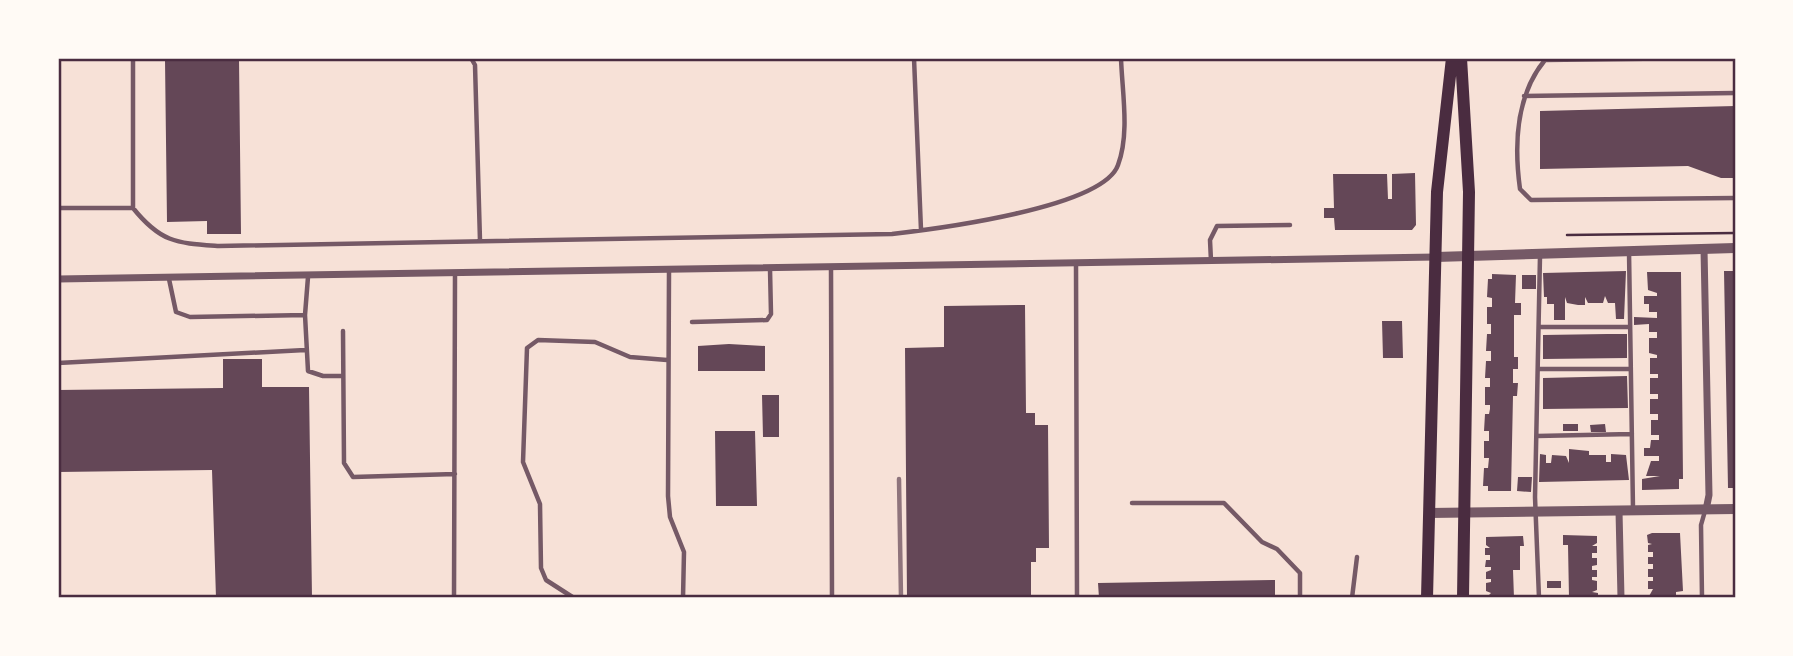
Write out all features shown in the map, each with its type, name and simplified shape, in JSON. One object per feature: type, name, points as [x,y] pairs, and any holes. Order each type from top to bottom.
[{"type":"main road","points":[[1427,598],[1437,192],[1452,58]]},
{"type":"main road","points":[[1461,58],[1469,254],[1463,598]]},
{"type":"street","points":[[58,279],[1076,265],[1735,248]]},
{"type":"street","points":[[1704,249],[1709,495],[1706,510]]},
{"type":"street","points":[[1429,513],[1735,509]]},
{"type":"street","points":[[1619,511],[1621,598]]},
{"type":"lane","points":[[132,58],[133,208],[151,231],[180,243],[219,246],[878,234],[986,222],[1093,190],[1118,167],[1124,128],[1121,58]]},
{"type":"lane","points":[[471,58],[475,65],[480,241]]},
{"type":"lane","points":[[914,58],[921,230]]},
{"type":"lane","points":[[1704,58],[1545,61],[1532,77],[1519,110],[1520,189],[1531,200],[1735,198]]},
{"type":"lane","points":[[1524,96],[1735,93]]},
{"type":"lane","points":[[58,208],[133,208]]},
{"type":"lane","points":[[1210,261],[1210,240],[1217,226],[1290,225]]},
{"type":"lane","points":[[1629,250],[1633,511]]},
{"type":"lane","points":[[1539,598],[1537,436],[1540,253]]},
{"type":"lane","points":[[1076,265],[1077,598]]},
{"type":"lane","points":[[831,269],[832,598]]},
{"type":"lane","points":[[692,322],[767,320],[771,314],[770,270]]},
{"type":"lane","points":[[669,271],[668,496],[670,517],[684,552],[683,598]]},
{"type":"lane","points":[[454,598],[455,274]]},
{"type":"lane","points":[[308,276],[305,316],[306,366],[312,374],[342,376]]},
{"type":"lane","points":[[169,279],[176,312],[190,317],[305,316]]},
{"type":"lane","points":[[1539,327],[1629,327]]},
{"type":"lane","points":[[343,331],[344,463],[349,474],[353,477],[382,478],[455,474]]},
{"type":"lane","points":[[574,598],[546,580],[541,568],[540,504],[523,462],[527,348],[538,340],[595,342],[630,357],[667,360]]},
{"type":"lane","points":[[58,363],[306,350]]},
{"type":"lane","points":[[1538,369],[1630,369]]},
{"type":"lane","points":[[1537,436],[1632,434]]},
{"type":"lane","points":[[1132,503],[1224,503],[1262,542],[1277,549],[1300,573],[1300,598]]},
{"type":"lane","points":[[1702,598],[1701,526],[1706,510]]},
{"type":"lane","points":[[1352,598],[1357,557]]},
{"type":"path","points":[[1567,235],[1735,233]]},
{"type":"building","points":[[239,59],[241,234],[207,234],[207,221],[167,222],[165,60]]},
{"type":"building","points":[[1735,106],[1735,178],[1721,178],[1688,166],[1540,169],[1540,111]]},
{"type":"building","points":[[1415,173],[1416,225],[1412,230],[1335,230],[1334,218],[1324,218],[1324,208],[1334,208],[1333,174],[1387,174],[1388,199],[1392,199],[1392,174]]},
{"type":"building","points":[[1626,271],[1624,319],[1616,319],[1615,303],[1608,303],[1605,296],[1603,303],[1588,303],[1585,297],[1585,305],[1567,303],[1565,297],[1565,320],[1554,320],[1554,304],[1547,304],[1547,297],[1544,297],[1543,273]]},
{"type":"building","points":[[1724,271],[1735,271],[1735,488],[1728,488]]},
{"type":"building","points":[[1647,272],[1681,272],[1683,479],[1679,479],[1679,489],[1642,490],[1642,479],[1660,476],[1646,476],[1651,461],[1659,461],[1659,456],[1644,456],[1644,448],[1650,448],[1651,440],[1659,440],[1659,435],[1651,435],[1651,420],[1658,420],[1658,414],[1650,414],[1650,399],[1658,399],[1658,394],[1650,394],[1650,378],[1658,378],[1658,374],[1650,374],[1650,358],[1657,358],[1657,355],[1649,353],[1649,338],[1657,338],[1657,332],[1649,332],[1649,324],[1634,325],[1634,317],[1657,318],[1657,312],[1649,312],[1649,304],[1644,304],[1644,296],[1657,296],[1657,293],[1648,290]]},
{"type":"building","points":[[1492,274],[1516,275],[1515,303],[1521,303],[1521,315],[1514,315],[1514,357],[1518,357],[1518,369],[1513,369],[1513,383],[1518,383],[1517,396],[1513,396],[1511,491],[1488,491],[1488,486],[1483,486],[1484,468],[1488,468],[1489,458],[1484,458],[1484,441],[1489,441],[1489,431],[1484,431],[1485,414],[1489,414],[1490,409],[1490,405],[1485,405],[1485,387],[1490,387],[1490,378],[1485,378],[1486,361],[1491,361],[1491,351],[1486,351],[1487,334],[1491,334],[1491,324],[1487,324],[1487,307],[1492,307],[1492,298],[1487,297],[1488,279],[1492,279]]},
{"type":"building","points":[[1522,275],[1536,275],[1536,289],[1522,289]]},
{"type":"building","points":[[1025,305],[1026,413],[1035,413],[1035,425],[1048,425],[1049,548],[1036,548],[1036,562],[1031,562],[1031,598],[907,598],[905,348],[944,347],[944,306]]},
{"type":"building","points":[[1382,321],[1402,321],[1403,358],[1383,358]]},
{"type":"building","points":[[1627,334],[1627,358],[1543,359],[1543,335]]},
{"type":"building","points":[[698,346],[765,346],[765,371],[698,371]]},
{"type":"building","points":[[223,359],[262,359],[262,387],[309,387],[312,598],[216,598],[212,470],[58,472],[58,390],[223,388]]},
{"type":"building","points":[[1627,376],[1628,408],[1543,409],[1543,378]]},
{"type":"building","points":[[762,395],[779,395],[779,437],[763,437]]},
{"type":"building","points":[[1563,424],[1578,424],[1578,431],[1563,431]]},
{"type":"building","points":[[1605,424],[1606,432],[1591,432],[1590,425]]},
{"type":"building","points":[[715,431],[755,431],[757,506],[716,506]]},
{"type":"building","points":[[1569,449],[1589,451],[1589,455],[1606,455],[1606,462],[1611,462],[1611,454],[1626,455],[1629,480],[1539,482],[1540,454],[1546,455],[1546,463],[1551,463],[1552,455],[1566,456],[1569,463]]},
{"type":"building","points":[[1518,477],[1532,477],[1531,492],[1517,491]]},
{"type":"building","points":[[1680,533],[1683,591],[1676,592],[1676,598],[1648,598],[1653,589],[1648,589],[1648,581],[1653,581],[1653,577],[1648,577],[1648,569],[1653,569],[1653,564],[1648,564],[1648,557],[1653,557],[1653,552],[1648,552],[1648,545],[1652,544],[1648,543],[1647,535]]},
{"type":"building","points":[[1563,535],[1597,536],[1597,543],[1592,546],[1597,546],[1597,553],[1592,553],[1592,558],[1597,558],[1597,565],[1592,566],[1592,570],[1597,570],[1597,577],[1592,577],[1592,580],[1597,581],[1597,590],[1592,592],[1598,593],[1598,598],[1569,598],[1568,545],[1563,545]]},
{"type":"building","points":[[1523,536],[1524,546],[1520,546],[1520,570],[1513,570],[1514,598],[1486,598],[1491,593],[1486,591],[1486,583],[1491,582],[1491,579],[1486,579],[1486,572],[1491,570],[1491,567],[1485,567],[1486,560],[1490,560],[1490,555],[1485,555],[1485,548],[1490,548],[1486,545],[1486,537]]},
{"type":"building","points":[[1275,580],[1275,598],[1099,598],[1098,583]]},
{"type":"building","points":[[1547,581],[1561,581],[1561,588],[1547,588]]},
{"type":"railway","points":[[899,479],[901,598]]}]
